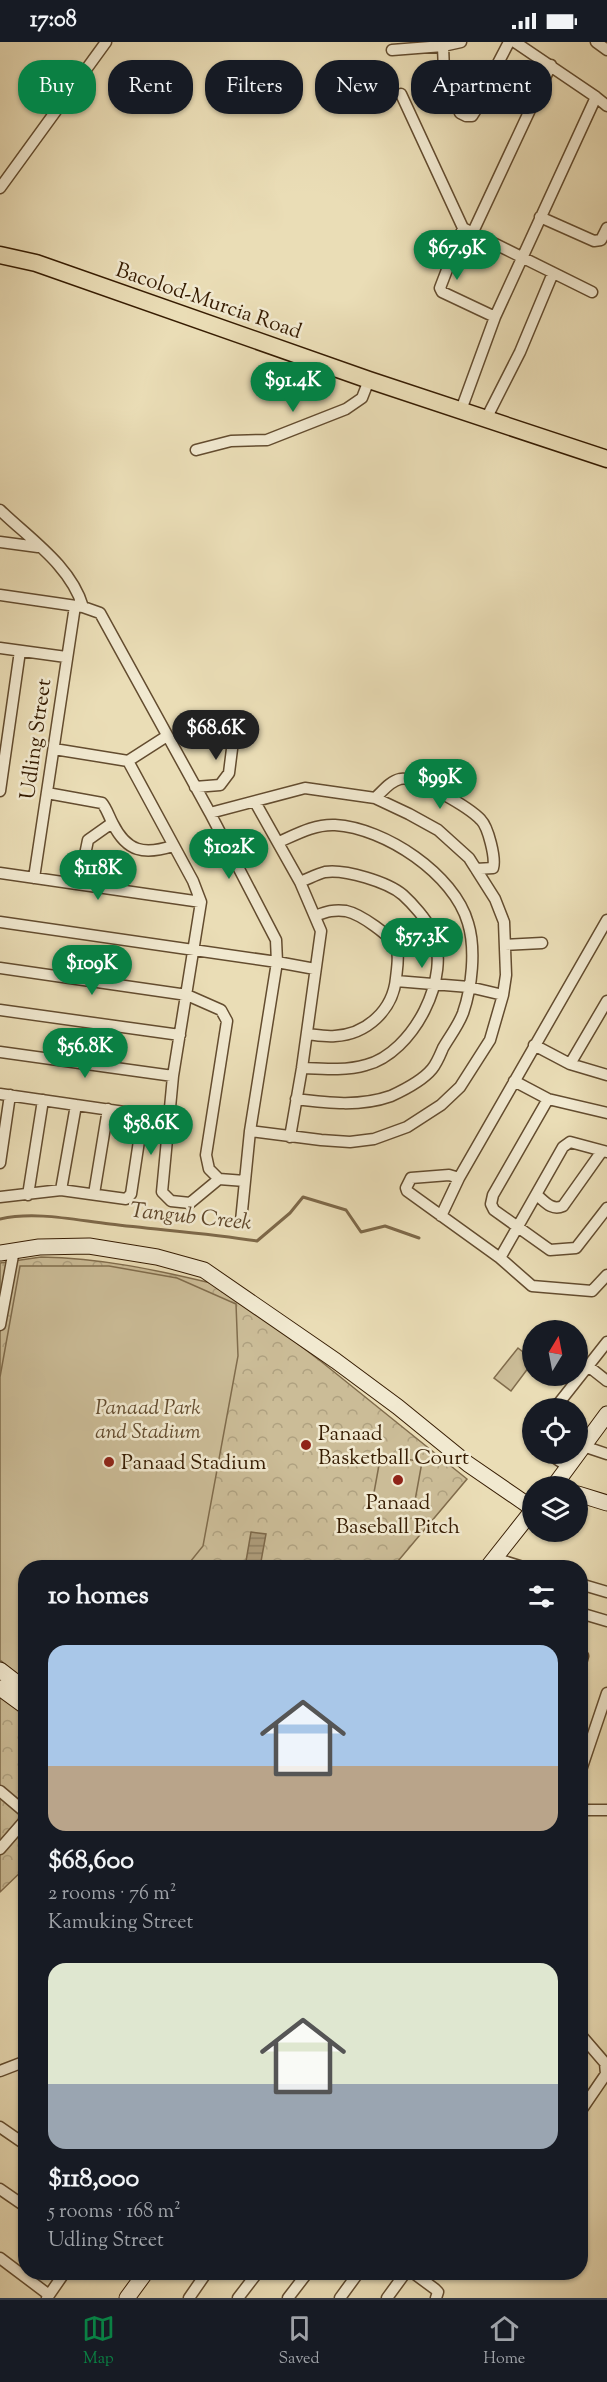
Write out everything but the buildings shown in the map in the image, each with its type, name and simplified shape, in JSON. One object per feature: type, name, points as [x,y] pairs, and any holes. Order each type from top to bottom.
[{"type":"main road","name":"Bacolod-Murcia Road","points":[[0,255],[36,263],[369,380],[607,459]]},
{"type":"street","points":[[0,188],[106,42]]},
{"type":"street","points":[[392,50],[443,46],[461,42]]},
{"type":"street","points":[[500,60],[509,42]]},
{"type":"street","points":[[515,42],[543,60]]},
{"type":"street","points":[[596,42],[607,50]]},
{"type":"street","points":[[443,46],[444,60]]},
{"type":"street","points":[[552,66],[607,106]]},
{"type":"street","points":[[401,94],[468,231],[592,292]]},
{"type":"street","points":[[461,410],[495,317],[596,98]]},
{"type":"street","points":[[495,317],[442,292],[440,288],[526,114]]},
{"type":"street","points":[[540,217],[594,241],[601,240],[607,228]]},
{"type":"street","points":[[486,419],[520,352],[553,273]]},
{"type":"street","points":[[196,450],[231,441],[267,441],[346,409],[362,398],[369,380]]},
{"type":"street","points":[[0,510],[73,583],[79,606]]},
{"type":"street","points":[[0,542],[39,547]]},
{"type":"street","points":[[0,595],[79,606],[100,613],[210,813],[276,940],[277,962],[250,1131],[241,1221]]},
{"type":"street","name":"Udling Street","points":[[34,878],[66,657],[79,606]]},
{"type":"street","points":[[0,648],[66,657]]},
{"type":"street","points":[[0,791],[20,651]]},
{"type":"street","points":[[195,787],[220,785],[226,778],[234,733]]},
{"type":"street","points":[[54,749],[128,761],[167,736]]},
{"type":"street","points":[[128,761],[193,881],[201,902],[173,1076],[162,1192],[171,1201],[190,1203],[219,1179]]},
{"type":"street","points":[[375,798],[394,780],[408,778],[464,806],[483,821],[495,860],[493,868],[476,869]]},
{"type":"street","points":[[210,813],[304,788],[375,798],[438,830],[469,858],[495,899],[504,922],[506,975],[503,995],[490,1040],[460,1087],[441,1105],[406,1127],[374,1139],[350,1142],[250,1131]]},
{"type":"street","points":[[47,793],[102,803],[126,844],[138,850],[154,852],[173,846]]},
{"type":"street","points":[[255,801],[300,882],[321,931],[290,1137]]},
{"type":"street","points":[[79,884],[88,840],[112,823]]},
{"type":"street","points":[[279,842],[309,829],[335,825],[359,830],[414,855],[456,896],[469,923],[472,953],[469,987],[463,1012],[432,1069],[410,1086],[389,1096],[339,1104],[296,1099]]},
{"type":"street","points":[[300,882],[327,872],[356,875],[381,883],[402,894],[432,932],[437,954],[434,984],[425,1012],[413,1031],[387,1057],[367,1065],[346,1068],[302,1068]]},
{"type":"street","points":[[0,873],[201,902]]},
{"type":"street","points":[[307,1034],[334,1036],[355,1032],[373,1023],[385,1010],[394,993],[396,981],[397,948],[383,932],[367,920],[349,911],[330,910],[315,916]]},
{"type":"street","points":[[441,1216],[459,1178],[607,920]]},
{"type":"street","points":[[0,922],[315,969]]},
{"type":"street","points":[[505,945],[542,943]]},
{"type":"street","points":[[0,968],[187,996],[221,1010],[227,1021],[206,1155],[209,1169],[219,1179],[246,1181]]},
{"type":"street","points":[[396,981],[469,987],[503,995]]},
{"type":"street","points":[[570,1064],[607,1000]]},
{"type":"street","points":[[0,1010],[180,1035]]},
{"type":"street","points":[[534,1045],[570,1064],[607,1076]]},
{"type":"street","points":[[0,1052],[173,1076]]},
{"type":"street","points":[[514,1081],[548,1099],[607,1113]]},
{"type":"street","points":[[0,1163],[5,1095],[138,1114],[142,1118],[130,1194],[126,1199],[61,1190],[0,1197]]},
{"type":"street","points":[[548,1099],[493,1195],[491,1204],[494,1210],[550,1250],[568,1250],[576,1248],[607,1208]]},
{"type":"street","points":[[28,1195],[43,1100]]},
{"type":"street","points":[[61,1190],[76,1105]]},
{"type":"street","points":[[94,1194],[108,1109]]},
{"type":"street","points":[[500,1258],[566,1144],[570,1142],[605,1151],[563,1206],[552,1207],[537,1195]]},
{"type":"street","points":[[459,1178],[449,1175],[411,1178],[407,1184],[407,1191],[500,1258],[532,1286],[592,1291],[607,1275]]},
{"type":"street","points":[[0,1325],[7,1251],[48,1246],[89,1246],[157,1257],[204,1270],[336,1361],[398,1407],[468,1464],[522,1502]]},
{"type":"street","points":[[607,1342],[588,1366],[607,1381]]},
{"type":"street","points":[[563,1398],[572,1386]]},
{"type":"street","points":[[588,1438],[607,1414]]},
{"type":"street","points":[[588,1448],[607,1454]]},
{"type":"street","points":[[564,1464],[568,1467]]},
{"type":"street","points":[[562,1476],[570,1464]]},
{"type":"street","points":[[588,1497],[607,1503]]},
{"type":"street","points":[[493,1560],[522,1522]]},
{"type":"street","points":[[588,1585],[605,1588]]},
{"type":"street","points":[[588,1616],[607,1622]]},
{"type":"street","points":[[0,1670],[18,1684]]},
{"type":"street","points":[[0,1688],[18,1701]]},
{"type":"street","points":[[588,1749],[607,1693]]},
{"type":"street","points":[[0,1791],[18,1806]]},
{"type":"street","points":[[588,1809],[607,1810]]},
{"type":"street","points":[[0,1849],[18,1828]]},
{"type":"street","points":[[588,2045],[605,2063],[606,2074],[588,2100]]},
{"type":"street","points":[[0,2071],[18,2064]]},
{"type":"street","points":[[0,2127],[18,2139]]},
{"type":"street","points":[[0,2189],[18,2201]]},
{"type":"street","points":[[0,2258],[18,2272]]},
{"type":"street","points":[[28,2280],[48,2296],[59,2280]]},
{"type":"street","points":[[127,2298],[140,2280]]},
{"type":"street","points":[[189,2298],[201,2280]]},
{"type":"street","points":[[238,2298],[252,2280]]},
{"type":"street","points":[[288,2298],[302,2280]]},
{"type":"street","points":[[340,2298],[353,2280]]},
{"type":"street","points":[[387,2298],[400,2280]]},
{"type":"street","points":[[423,2280],[438,2292],[436,2298]]},
{"type":"green space","name":"Panaad Park and Stadium","points":[[41,1257],[85,1260],[172,1274],[215,1284],[226,1289],[323,1363],[467,1479],[399,1560],[18,1560],[18,1875],[0,1892],[0,1263]]},
{"type":"green space","name":"Panaad Stadium","points":[[20,1266],[109,1266],[177,1278],[236,1304],[238,1356],[203,1546],[192,1560],[18,1560],[18,1674],[0,1660],[0,1377]]},
{"type":"green space","points":[[518,1348],[522,1351],[522,1376],[511,1391],[494,1378]]},
{"type":"green space","name":"Panaad Baseball Pitch","points":[[381,1454],[422,1462],[414,1506],[373,1498]]},
{"type":"shaded area","points":[[251,1532],[266,1534],[261,1560],[246,1560]]},
{"type":"waterway","name":"Tangub Creek","points":[[0,1219],[27,1216],[55,1217],[257,1241],[290,1213],[303,1197],[346,1210],[361,1232],[385,1226],[419,1238]]},
{"type":"place","name":"Panaad Basketball Court","points":[[306,1445]]},
{"type":"place","name":"Panaad Stadium","points":[[109,1462]]},
{"type":"place","name":"Panaad Baseball Pitch","points":[[398,1480]]}]
